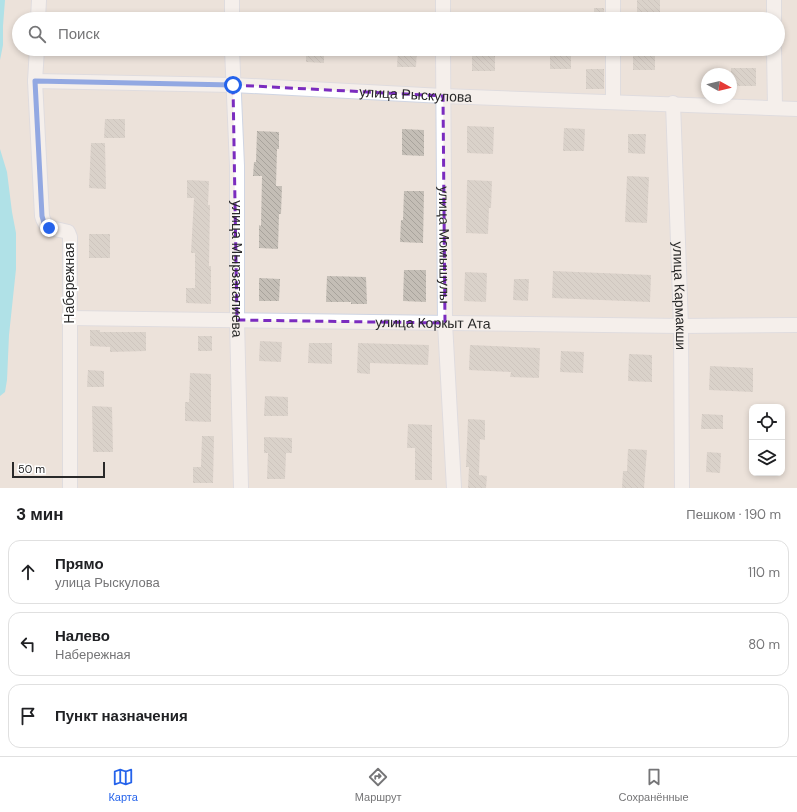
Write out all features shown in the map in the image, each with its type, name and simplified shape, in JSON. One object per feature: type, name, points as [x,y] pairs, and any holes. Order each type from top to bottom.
[{"type":"street","points":[[38,12],[39,0]]},
{"type":"street","points":[[232,0],[232,12]]},
{"type":"street","points":[[443,0],[443,12]]},
{"type":"street","points":[[612,0],[613,12]]},
{"type":"street","points":[[774,0],[774,12]]},
{"type":"street","name":"Набережная","points":[[37,56],[35,81],[42,216],[44,223],[49,228],[68,232],[70,237],[70,488]]},
{"type":"street","name":"улица Мырзагалиева","points":[[232,56],[237,166],[237,320],[241,488]]},
{"type":"street","name":"улица Момышулы","points":[[443,56],[445,323],[454,488]]},
{"type":"street","points":[[613,56],[613,101]]},
{"type":"street","points":[[774,56],[775,108]]},
{"type":"street","name":"улица Рыскулова","points":[[35,81],[233,85],[443,96],[673,103],[797,109]]},
{"type":"street","name":"улица Кармакши","points":[[673,103],[681,326],[682,488]]},
{"type":"street","name":"улица Коркыт Ата","points":[[69,318],[681,326],[797,325]]},
{"type":"highlighted area","points":[[233,85],[443,96],[445,323],[237,320]]},
{"type":"water","points":[[0,0],[5,0],[3,45],[0,60]]},
{"type":"water","points":[[0,149],[7,172],[16,233],[16,269],[9,335],[7,380],[5,392],[0,396]]},
{"type":"building","points":[[637,0],[660,0],[660,12],[637,12]]},
{"type":"building","points":[[594,8],[604,8],[604,12],[594,12]]},
{"type":"building","points":[[306,56],[324,56],[324,63],[306,62]]},
{"type":"building","points":[[398,56],[417,56],[416,67],[397,67]]},
{"type":"building","points":[[472,56],[495,56],[495,71],[472,71]]},
{"type":"building","points":[[550,56],[571,56],[571,69],[550,69]]},
{"type":"building","points":[[633,56],[655,56],[655,70],[633,70]]},
{"type":"building","points":[[737,68],[756,68],[756,86],[737,86]]},
{"type":"building","points":[[586,69],[604,69],[604,89],[586,89]]},
{"type":"building","points":[[105,119],[125,119],[125,138],[104,138]]},
{"type":"building","points":[[467,126],[494,127],[493,154],[467,153]]},
{"type":"building","points":[[564,128],[585,129],[584,151],[563,151]]},
{"type":"building","points":[[402,129],[424,130],[424,156],[402,155]]},
{"type":"building","points":[[257,131],[279,132],[276,186],[282,186],[281,214],[279,214],[278,249],[259,248],[262,176],[253,176],[254,162],[256,162]]},
{"type":"building","points":[[628,134],[646,134],[645,154],[628,153]]},
{"type":"building","points":[[91,143],[105,143],[106,189],[89,188]]},
{"type":"building","points":[[627,176],[649,177],[647,223],[625,222]]},
{"type":"building","points":[[187,180],[209,181],[208,205],[210,205],[209,266],[211,266],[211,304],[186,303],[186,288],[195,288],[195,253],[191,253],[194,198],[187,198]]},
{"type":"building","points":[[467,180],[492,181],[488,234],[466,233]]},
{"type":"building","points":[[404,191],[424,191],[423,243],[400,242],[401,220],[403,220]]},
{"type":"building","points":[[89,234],[110,234],[110,258],[89,258]]},
{"type":"building","points":[[404,270],[426,270],[426,302],[403,301]]},
{"type":"building","points":[[553,271],[651,275],[650,302],[552,298]]},
{"type":"building","points":[[465,272],[487,273],[486,302],[464,301]]},
{"type":"building","points":[[327,276],[366,277],[367,304],[351,304],[351,302],[326,302]]},
{"type":"building","points":[[259,278],[280,279],[279,301],[259,301]]},
{"type":"building","points":[[514,279],[529,279],[528,301],[513,300]]},
{"type":"building","points":[[90,330],[100,330],[100,332],[146,332],[146,351],[110,352],[110,347],[90,346]]},
{"type":"building","points":[[198,336],[212,336],[212,351],[198,351]]},
{"type":"building","points":[[260,341],[282,342],[281,362],[259,361]]},
{"type":"building","points":[[309,343],[332,343],[332,364],[308,363]]},
{"type":"building","points":[[358,343],[429,345],[428,365],[370,363],[370,374],[357,373]]},
{"type":"building","points":[[470,345],[540,348],[539,378],[510,377],[511,372],[469,370]]},
{"type":"building","points":[[561,351],[584,352],[583,373],[560,372]]},
{"type":"building","points":[[629,354],[652,355],[652,382],[628,381]]},
{"type":"building","points":[[710,366],[753,368],[753,392],[709,390]]},
{"type":"building","points":[[88,370],[104,371],[104,387],[87,387]]},
{"type":"building","points":[[190,373],[211,374],[211,422],[185,421],[185,402],[189,402]]},
{"type":"building","points":[[265,396],[288,397],[288,416],[264,416]]},
{"type":"building","points":[[92,406],[112,407],[113,452],[93,452]]},
{"type":"building","points":[[702,414],[723,415],[723,429],[701,429]]},
{"type":"building","points":[[468,419],[485,420],[485,440],[480,439],[479,475],[487,476],[486,488],[468,488],[469,467],[466,467]]},
{"type":"building","points":[[408,424],[432,425],[432,480],[415,480],[415,448],[407,448]]},
{"type":"building","points":[[202,436],[214,436],[213,483],[193,483],[193,467],[201,467]]},
{"type":"building","points":[[264,437],[292,438],[292,453],[286,453],[285,479],[267,479],[268,453],[264,453]]},
{"type":"building","points":[[628,449],[647,450],[644,488],[622,488],[623,471],[627,471]]},
{"type":"building","points":[[707,452],[721,453],[720,473],[706,472]]},
{"type":"route","points":[[49,228],[44,223],[42,216],[35,81],[233,85]]}]
